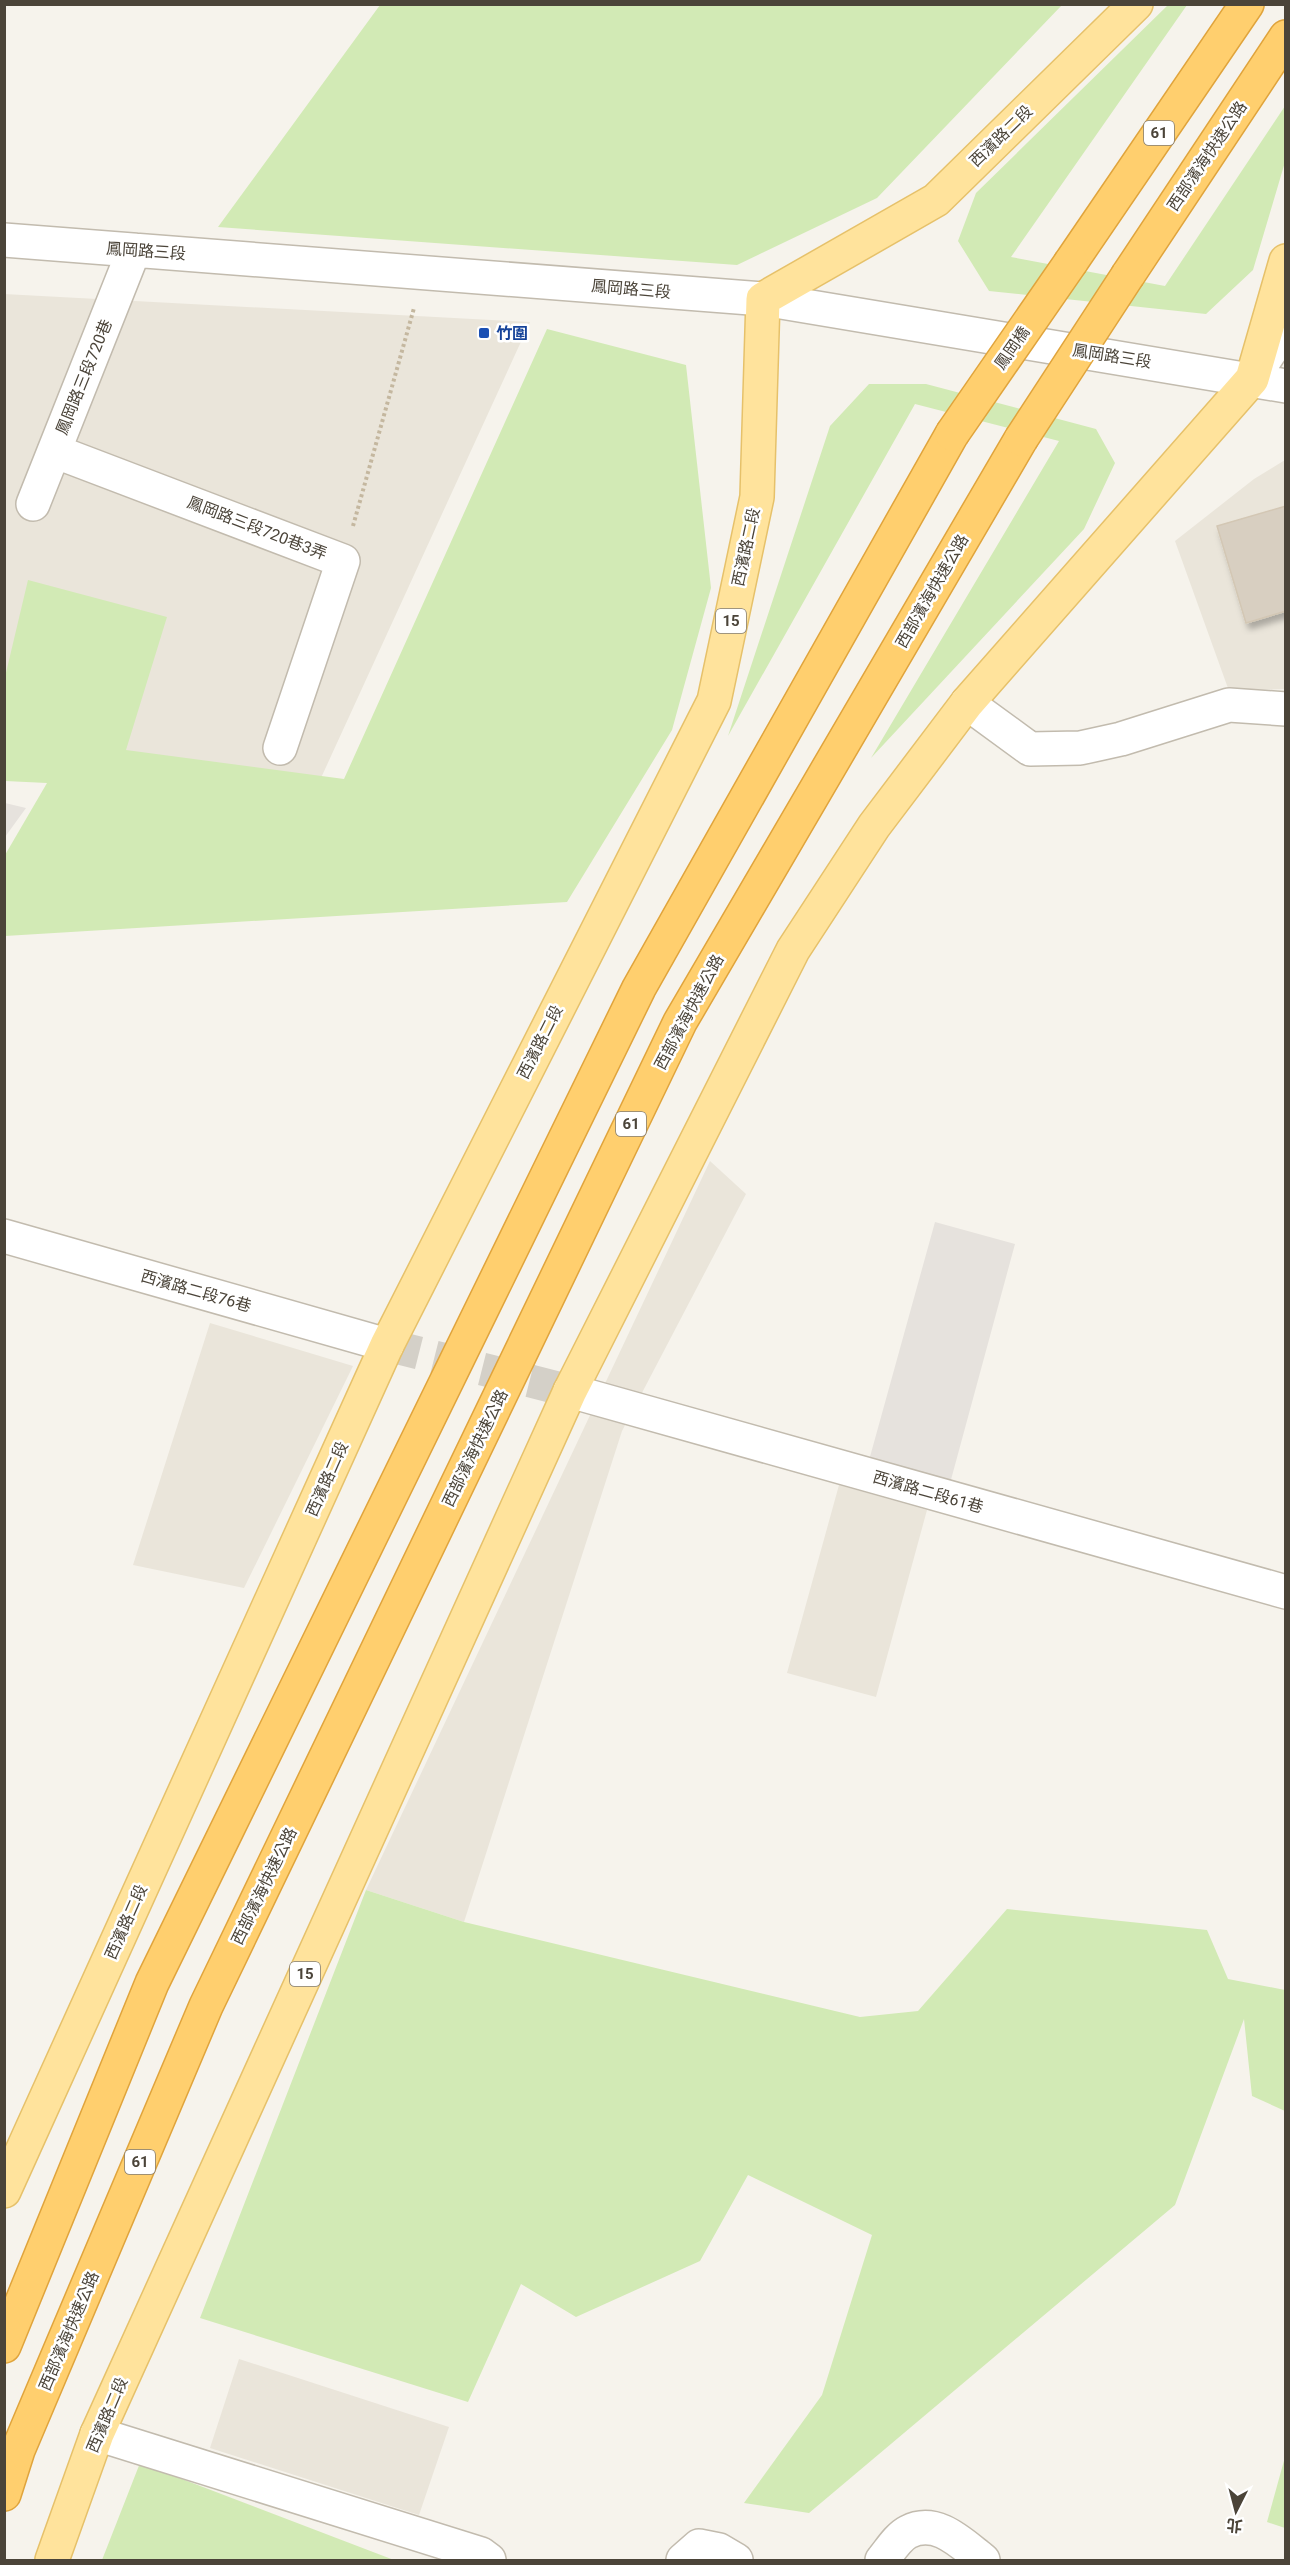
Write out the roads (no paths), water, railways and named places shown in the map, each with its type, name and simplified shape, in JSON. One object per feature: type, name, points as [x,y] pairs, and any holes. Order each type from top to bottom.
[{"type":"highway","name":"鳳岡橋","points":[[4,2346],[152,1983],[639,988],[952,435],[1247,4]]},
{"type":"highway","name":"西部濱海快速公路","points":[[4,2494],[18,2450],[206,2006],[680,1022],[1021,439],[1286,37]]},
{"type":"main road","name":"西濱路二段","points":[[4,2191],[387,1345],[714,701],[756,497],[763,299],[936,200],[1136,4]]},
{"type":"main road","name":"西濱路二段","points":[[51,2560],[97,2434],[570,1391],[793,950],[874,826],[967,703],[1252,379],[1286,261]]},
{"type":"street","name":"鳳岡路三段","points":[[4,240],[763,299],[1286,386]]},
{"type":"street","name":"鳳岡路三段720巷","points":[[33,504],[134,250]]},
{"type":"street","name":"西濱路二段","points":[[1252,379],[1286,327]]},
{"type":"street","name":"鳳岡路三段720巷3弄","points":[[54,451],[343,561],[280,748]]},
{"type":"street","points":[[967,703],[1030,749],[1080,748],[1121,739],[1229,705],[1286,709]]},
{"type":"street","name":"西濱路二段76巷","points":[[4,1236],[387,1345]]},
{"type":"street","name":"西濱路二段61巷","points":[[570,1391],[1286,1592]]},
{"type":"street","points":[[97,2434],[481,2554],[489,2560]]},
{"type":"street","points":[[882,2560],[907,2532],[926,2528],[949,2533],[983,2560]]},
{"type":"street","points":[[683,2560],[699,2546],[719,2550],[736,2560]]},
{"type":"tunnel","points":[[387,1345],[570,1391]]},
{"type":"place","name":"竹圍","points":[[484,333]]}]
